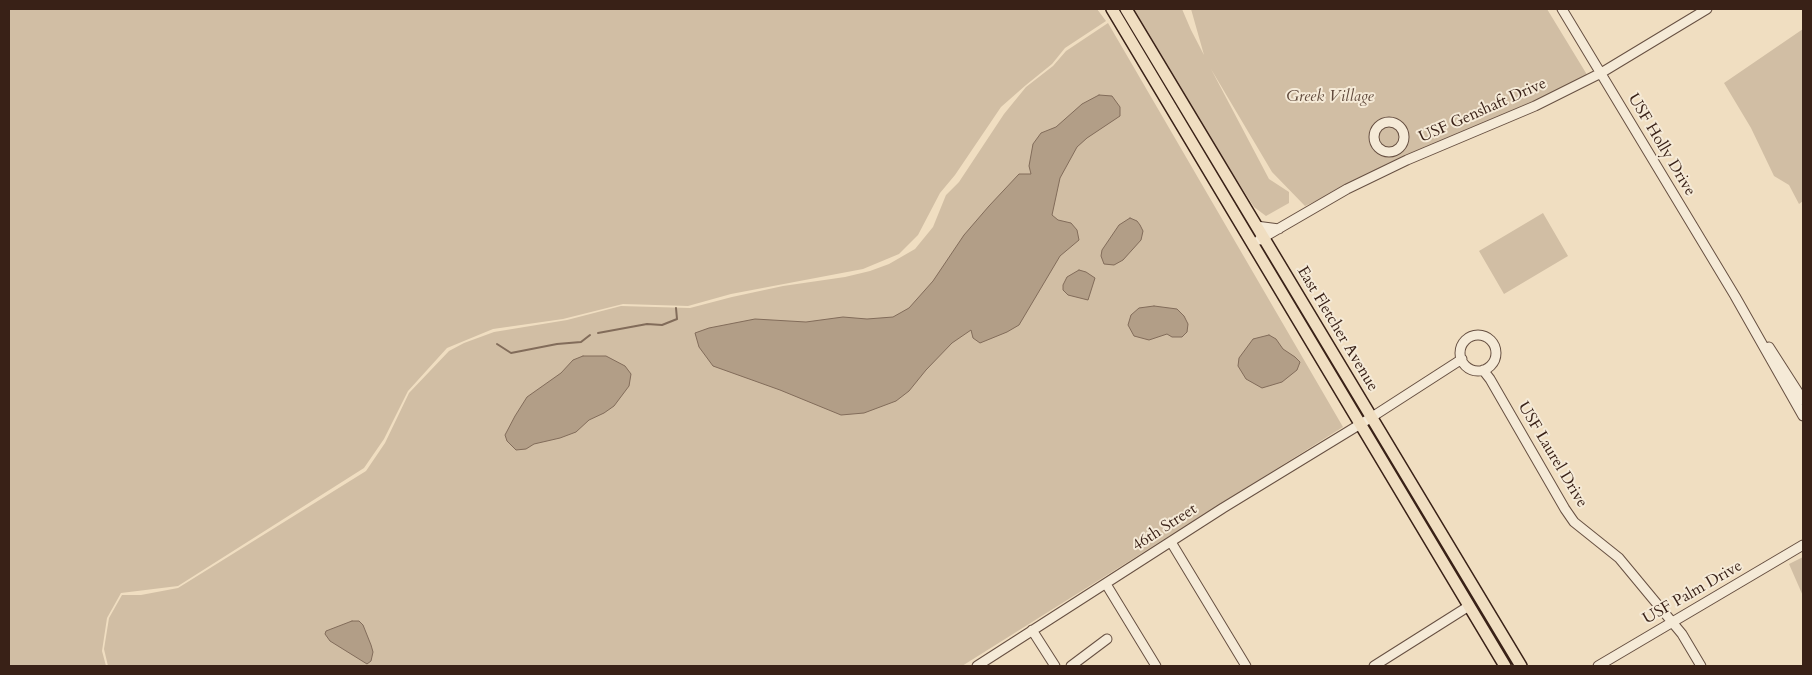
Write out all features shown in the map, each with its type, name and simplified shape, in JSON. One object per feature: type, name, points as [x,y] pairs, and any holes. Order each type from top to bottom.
[{"type":"main road","name":"East Fletcher Avenue","points":[[1112,9],[1261,239],[1372,417],[1521,666]]},
{"type":"main road","name":"East Fletcher Avenue","points":[[1126,9],[1256,226],[1261,239],[1360,424],[1505,666]]},
{"type":"main road","points":[[1469,606],[1480,610],[1488,625],[1512,650]]},
{"type":"street","name":"USF Holly Drive","points":[[1562,9],[1735,296],[1803,416]]},
{"type":"street","name":"USF Genshaft Drive","points":[[1261,239],[1347,189],[1402,163],[1535,106],[1601,73],[1707,9]]},
{"type":"street","points":[[1395,150],[1402,163]]},
{"type":"street","points":[[1256,226],[1279,229]]},
{"type":"street","name":"USF Holly Drive","points":[[1735,296],[1803,400]]},
{"type":"street","points":[[1484,336],[1493,342],[1497,354],[1492,365],[1483,370],[1475,371],[1470,369],[1462,360],[1461,348],[1467,338],[1484,336]]},
{"type":"street","points":[[1372,417],[1462,360]]},
{"type":"street","name":"USF Laurel Drive","points":[[1483,370],[1574,522],[1619,558],[1672,623]]},
{"type":"street","name":"46th Street","points":[[977,666],[1238,498],[1372,417]]},
{"type":"street","points":[[1171,542],[1246,666]]},
{"type":"street","name":"USF Palm Drive","points":[[1598,666],[1803,545]]},
{"type":"street","points":[[1106,584],[1156,666]]},
{"type":"street","points":[[1374,666],[1469,606]]},
{"type":"street","points":[[1672,623],[1682,634],[1701,666]]},
{"type":"street","points":[[1032,630],[1056,666]]},
{"type":"street","points":[[1071,666],[1107,639]]},
{"type":"green space","points":[[9,9],[1097,9],[1106,21],[1065,48],[1052,64],[1001,107],[955,175],[940,193],[918,235],[899,254],[863,269],[731,294],[688,306],[623,304],[563,319],[493,329],[447,348],[408,391],[384,439],[364,468],[178,586],[121,593],[107,618],[102,651],[106,666],[9,666]]},
{"type":"green space","name":"Greek Village","points":[[1128,9],[1182,9],[1204,55],[1191,9],[1547,9],[1589,78],[1305,206],[1272,172],[1211,69],[1269,179],[1289,192],[1289,203],[1266,216],[1254,207]]},
{"type":"green space","points":[[1108,23],[1343,427],[962,666],[108,666],[104,649],[109,618],[122,595],[141,595],[178,588],[366,471],[385,443],[409,393],[449,351],[464,343],[494,332],[567,320],[621,306],[690,308],[783,286],[845,277],[889,264],[915,249],[933,227],[946,195],[959,182],[1004,114],[1026,87],[1053,66],[1066,51]]},
{"type":"green space","points":[[1803,29],[1803,201],[1799,204],[1789,185],[1774,176],[1751,128],[1724,83]]},
{"type":"green space","points":[[1543,213],[1568,256],[1504,294],[1479,251]]},
{"type":"green space","points":[[1803,557],[1803,596],[1789,564]]},
{"type":"shaded area","points":[[1099,95],[1112,96],[1120,107],[1120,116],[1077,147],[1060,178],[1052,215],[1058,220],[1071,223],[1077,230],[1079,240],[1060,256],[1019,325],[980,343],[973,338],[971,330],[952,343],[909,391],[896,401],[864,413],[841,415],[780,390],[713,366],[699,347],[695,333],[709,328],[755,319],[806,322],[843,317],[867,319],[893,317],[909,308],[933,281],[964,235],[989,206],[1019,174],[1031,174],[1029,166],[1033,144],[1041,133],[1056,127],[1082,104]]},
{"type":"shaded area","points":[[1130,218],[1137,221],[1143,231],[1141,240],[1123,260],[1114,265],[1104,264],[1101,256],[1102,250],[1119,225]]},
{"type":"shaded area","points":[[1079,270],[1095,278],[1088,300],[1068,295],[1063,290],[1067,277]]},
{"type":"shaded area","points":[[1154,306],[1177,309],[1184,316],[1188,324],[1187,332],[1182,337],[1172,337],[1167,334],[1149,340],[1134,336],[1128,325],[1131,315],[1139,308]]},
{"type":"shaded area","points":[[1269,335],[1276,339],[1283,349],[1300,362],[1297,370],[1282,382],[1262,388],[1246,379],[1238,366],[1239,358],[1253,339]]},
{"type":"shaded area","points":[[583,356],[606,356],[625,366],[631,374],[629,386],[614,406],[589,420],[576,432],[534,444],[526,449],[516,450],[507,441],[505,435],[527,397],[561,373],[573,360]]},
{"type":"shaded area","points":[[352,621],[359,621],[363,625],[371,645],[373,652],[371,661],[367,664],[330,641],[325,634],[326,631]]},
{"type":"waterway","points":[[598,333],[647,324],[662,325],[677,319],[676,308]]},
{"type":"waterway","points":[[497,344],[511,353],[557,344],[581,342],[590,335]]}]
